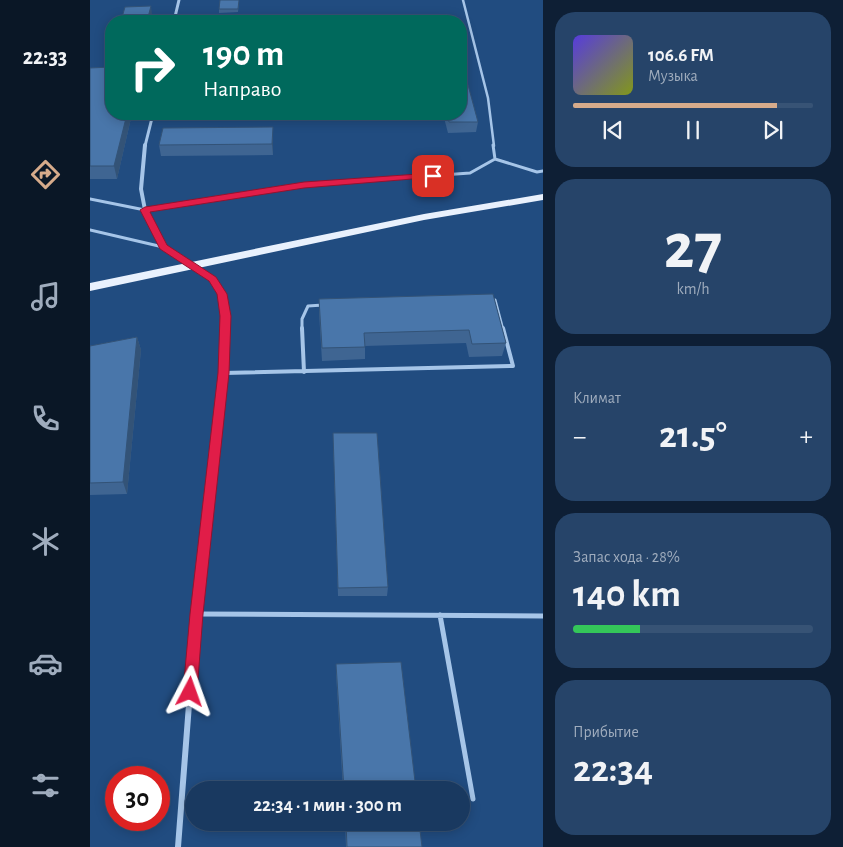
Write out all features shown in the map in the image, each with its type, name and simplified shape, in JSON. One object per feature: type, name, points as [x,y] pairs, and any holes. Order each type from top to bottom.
[{"type":"main road","points":[[90,287],[424,217],[543,197]]},
{"type":"street","points":[[175,15],[179,0]]},
{"type":"street","points":[[152,120],[143,155],[141,189],[145,210],[163,247],[213,279],[222,294],[226,316],[224,373],[196,614],[178,847]]},
{"type":"lane","points":[[463,0],[467,15]]},
{"type":"lane","points":[[467,16],[488,98],[495,158]]},
{"type":"lane","points":[[90,199],[145,210],[304,185],[470,173],[495,158],[537,172],[543,171]]},
{"type":"lane","points":[[90,230],[163,247]]},
{"type":"lane","points":[[224,373],[514,366],[494,297]]},
{"type":"lane","points":[[304,372],[302,319],[308,306],[327,305]]},
{"type":"lane","points":[[196,614],[543,616]]},
{"type":"lane","points":[[440,615],[473,798]]},
{"type":"building","points":[[220,0],[239,0],[238,9],[219,9]]},
{"type":"building","points":[[151,6],[149,15],[123,15],[125,7]]},
{"type":"building","points":[[105,67],[105,120],[126,120],[114,166],[90,166],[90,68]]},
{"type":"building","points":[[467,81],[478,122],[449,122],[448,120],[467,120]]},
{"type":"building","points":[[273,127],[272,144],[159,145],[163,128]]},
{"type":"building","points":[[493,294],[506,343],[472,344],[469,330],[364,333],[365,347],[322,348],[319,299]]},
{"type":"building","points":[[137,337],[123,482],[90,483],[90,346]]},
{"type":"building","points":[[333,433],[377,433],[388,587],[338,588]]},
{"type":"building","points":[[401,662],[415,781],[343,781],[336,664]]},
{"type":"building","points":[[346,831],[420,831],[422,847],[347,847]]},
{"type":"route","points":[[190,692],[196,614],[224,373],[226,316],[222,294],[213,279],[163,247],[145,210],[235,194],[304,185],[433,176]]}]
